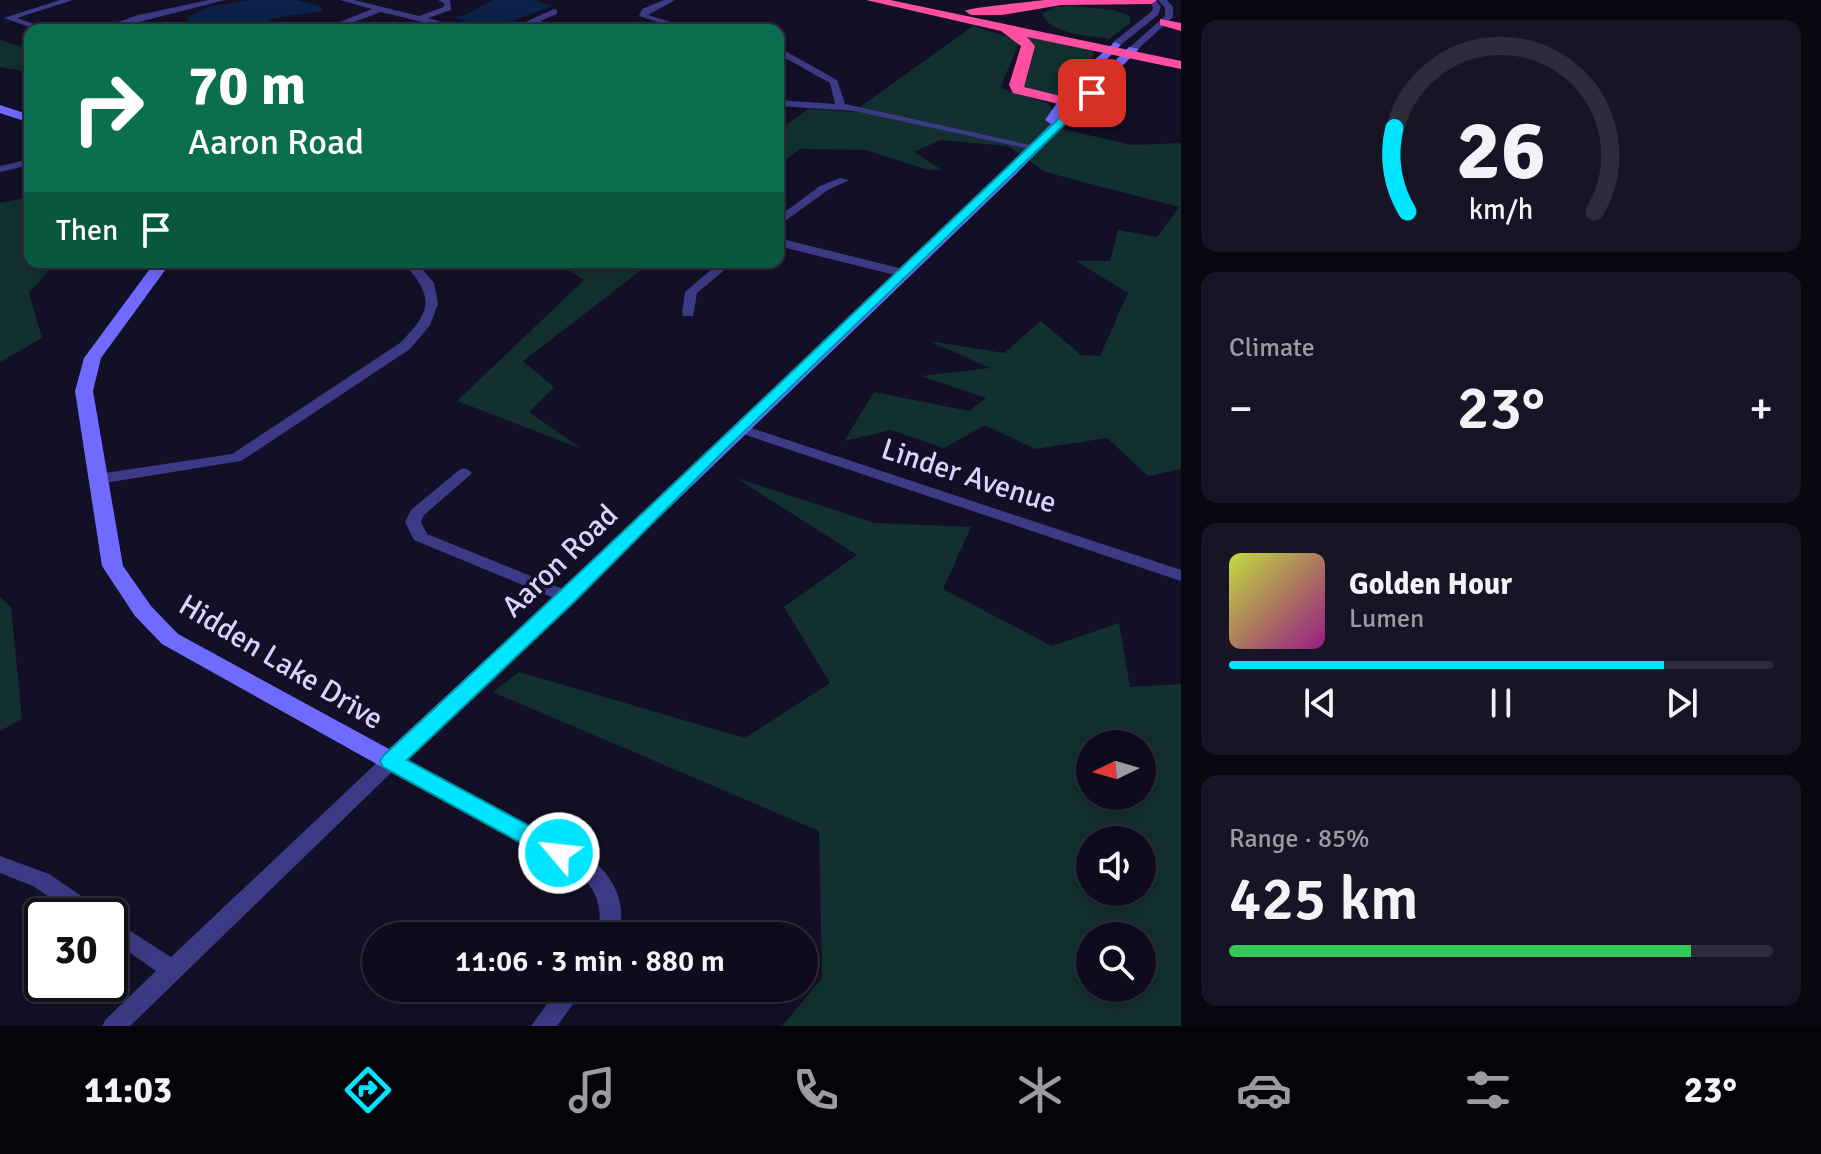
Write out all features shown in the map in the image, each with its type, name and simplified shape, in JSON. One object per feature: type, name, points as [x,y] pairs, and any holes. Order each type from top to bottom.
[{"type":"highway","points":[[872,0],[1181,62]]},
{"type":"highway","points":[[897,0],[1097,42]]},
{"type":"highway","points":[[929,7],[988,11],[1061,1],[1151,0]]},
{"type":"highway","points":[[1113,48],[1047,26],[1039,21],[1037,14],[1055,5],[1093,5],[1125,11],[1144,22]]},
{"type":"highway","points":[[955,17],[1024,40],[1028,49],[1017,88],[1025,93],[1080,105]]},
{"type":"highway","points":[[1165,22],[1181,27]]},
{"type":"street","points":[[4,16],[69,0]]},
{"type":"street","points":[[170,0],[193,6]]},
{"type":"street","points":[[122,24],[221,0]]},
{"type":"street","points":[[344,0],[440,24]]},
{"type":"street","points":[[420,19],[448,8],[448,2],[442,0]]},
{"type":"street","points":[[671,0],[647,10],[643,16],[671,24]]},
{"type":"street","points":[[1113,48],[1157,10],[1151,0]]},
{"type":"street","points":[[1131,52],[1165,22],[1170,9],[1162,0]]},
{"type":"street","points":[[340,24],[380,9]]},
{"type":"street","points":[[527,24],[554,12]]},
{"type":"street","points":[[4,16],[29,24]]},
{"type":"street","points":[[532,22],[541,24]]},
{"type":"street","name":"Aaron Road","points":[[1039,141],[1063,101],[1088,70],[1113,48]]},
{"type":"street","name":"Aaron Road","points":[[114,1026],[567,597],[739,428],[1080,105],[1131,52]]},
{"type":"street","points":[[784,53],[834,82],[840,106]]},
{"type":"street","points":[[784,103],[840,106],[1039,141]]},
{"type":"street","points":[[0,109],[24,117]]},
{"type":"street","points":[[0,169],[24,163]]},
{"type":"street","points":[[784,218],[824,188],[844,180]]},
{"type":"street","points":[[784,243],[903,273]]},
{"type":"street","name":"Hidden Lake Drive","points":[[159,268],[110,333],[90,369],[84,391],[113,566],[143,611],[170,639],[391,761]]},
{"type":"street","points":[[98,479],[236,458],[405,346],[425,323],[432,293],[416,268]]},
{"type":"street","points":[[688,313],[687,303],[691,292],[721,268]]},
{"type":"street","name":"Linder Avenue","points":[[739,428],[1181,576]]},
{"type":"street","points":[[464,473],[417,513],[413,522],[420,537],[567,597]]},
{"type":"street","points":[[391,761],[594,874],[602,880],[611,902],[612,922]]},
{"type":"street","points":[[0,864],[41,880],[68,898]]},
{"type":"street","points":[[128,939],[173,970]]},
{"type":"street","points":[[543,1026],[562,1002]]},
{"type":"green space","points":[[1055,7],[1114,10],[1130,16],[1130,23],[1109,39],[1062,30],[1053,26],[1042,14]]},
{"type":"green space","points":[[973,26],[1020,41],[1000,88],[1048,103],[1063,129],[1132,145],[1181,143],[1181,469],[1148,476],[1107,438],[1035,449],[985,425],[944,448],[891,430],[844,441],[874,392],[969,411],[986,398],[921,376],[990,368],[929,341],[1004,353],[1041,321],[1081,355],[1100,356],[1128,293],[1076,261],[1110,261],[1118,230],[1157,237],[1179,207],[1045,172],[1008,146],[940,140],[914,152],[942,170],[928,170],[866,150],[800,149],[784,161],[784,127],[808,109],[853,112]]},
{"type":"green space","points":[[1026,37],[1091,50],[1095,54],[1057,97],[1021,86]]},
{"type":"green space","points":[[0,40],[24,47],[24,71],[0,67]]},
{"type":"green space","points":[[24,198],[24,268],[51,268],[29,293],[42,338],[0,362],[0,203]]},
{"type":"green space","points":[[564,268],[644,268],[523,361],[554,387],[529,412],[582,449],[457,401],[584,280]]},
{"type":"green space","points":[[736,478],[875,523],[971,527],[943,589],[1052,646],[1119,623],[1130,687],[1181,684],[1181,1026],[782,1026],[802,1002],[818,1002],[818,983],[822,978],[819,831],[493,692],[519,672],[745,738],[830,683],[784,607],[857,555]]},
{"type":"green space","points":[[0,597],[11,607],[22,719],[0,731]]},
{"type":"water","points":[[247,0],[295,0],[320,6],[323,11],[274,18],[263,24],[187,24],[187,17],[209,7]]},
{"type":"water","points":[[493,0],[534,0],[553,6],[504,24],[476,24],[452,17],[463,16]]},
{"type":"route","points":[[559,853],[391,761],[567,597],[717,449],[1010,172],[1044,135],[1092,93]]}]
